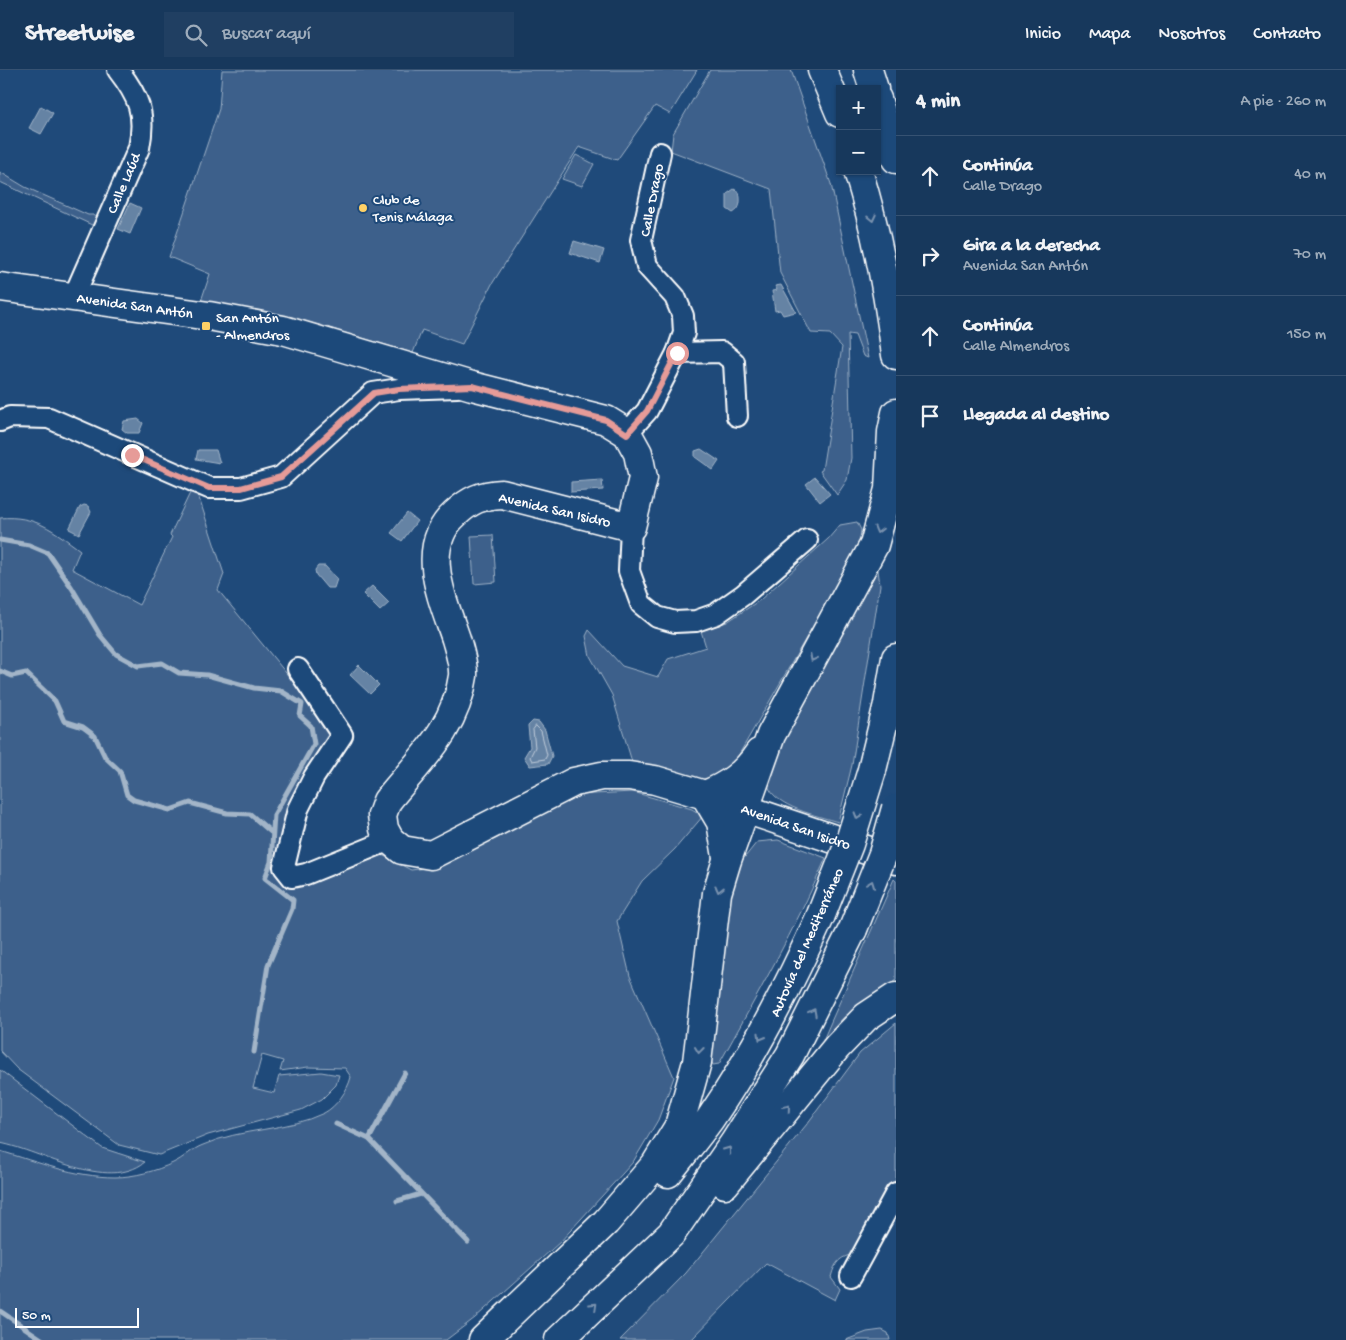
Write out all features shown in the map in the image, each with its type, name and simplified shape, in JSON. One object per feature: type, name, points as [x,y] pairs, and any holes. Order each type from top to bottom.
[{"type":"main road","points":[[822,70],[836,103]]},
{"type":"main road","points":[[868,70],[873,85]]},
{"type":"main road","points":[[881,112],[896,159]]},
{"type":"main road","points":[[859,175],[868,202],[888,292],[896,355]]},
{"type":"main road","name":"Avenida San Antón","points":[[0,287],[209,316],[283,330],[472,386],[606,420],[627,434],[638,453],[643,478],[632,527]]},
{"type":"main road","points":[[727,860],[725,839],[720,822],[705,795],[723,788],[747,770],[771,735],[874,545],[889,489],[892,432],[896,413]]},
{"type":"main road","name":"Avenida San Isidro","points":[[632,527],[502,494],[484,495],[463,506],[449,519],[438,538],[434,559],[439,587],[460,654],[463,674],[460,693],[445,730],[387,801],[382,814],[384,829],[390,840],[402,850],[431,855],[574,782],[602,776],[629,776],[655,780],[705,795]]},
{"type":"main road","name":"Autovía del Mediterráneo","points":[[499,1340],[525,1320],[634,1215],[709,1119],[773,1016],[821,915],[849,844],[872,770],[888,704],[896,658]]},
{"type":"main road","points":[[483,1340],[606,1222],[655,1165],[679,1126],[697,1062],[718,893],[727,860],[771,735]]},
{"type":"main road","points":[[670,1234],[734,1143],[790,1055],[853,929],[883,854],[896,808]]},
{"type":"main road","name":"Avenida San Isidro","points":[[745,809],[896,860]]},
{"type":"main road","points":[[559,1340],[670,1234],[719,1191],[837,1047],[866,1017],[896,997]]},
{"type":"street","name":"Calle Laúd","points":[[74,296],[139,148],[143,128],[140,105],[118,70]]},
{"type":"street","name":"Calle Drago","points":[[627,434],[647,411],[677,353],[684,333],[683,316],[675,297],[647,266],[641,240],[660,153]]},
{"type":"street","points":[[677,353],[722,352],[734,362],[737,416]]},
{"type":"street","points":[[0,421],[10,417],[49,418],[209,488],[241,488],[281,477],[374,393],[399,389],[472,386]]},
{"type":"street","name":"Avenida San Antón","points":[[632,527],[629,571],[641,604],[658,618],[675,622],[696,621],[716,614],[743,595],[806,540]]},
{"type":"street","points":[[298,669],[342,735],[314,777],[298,809],[284,867],[292,877],[306,874],[390,840]]},
{"type":"street","name":"Avenida San Isidro","points":[[705,795],[745,809]]},
{"type":"street","points":[[852,1276],[896,1193]]},
{"type":"shaded area","name":"Club de Tenis Málaga","points":[[222,70],[697,70],[670,114],[655,106],[617,160],[579,147],[492,284],[462,344],[422,330],[413,353],[293,317],[201,301],[210,274],[169,257],[219,109]]},
{"type":"shaded area","points":[[710,70],[791,70],[831,184],[868,358],[863,356],[855,335],[848,334],[851,458],[847,480],[837,495],[820,471],[822,470],[842,347],[830,334],[811,333],[780,273],[771,189],[671,151],[673,134]]},
{"type":"shaded area","points":[[576,155],[594,164],[582,186],[562,179]]},
{"type":"shaded area","points":[[0,172],[25,187],[88,215],[93,215],[97,220],[94,226],[0,182]]},
{"type":"shaded area","points":[[190,493],[198,495],[224,574],[218,590],[327,723],[330,738],[294,800],[287,816],[281,833],[276,869],[304,883],[382,855],[411,870],[433,867],[497,838],[574,795],[633,792],[692,809],[703,816],[675,849],[642,881],[617,921],[630,976],[674,1077],[658,1120],[633,1162],[560,1242],[475,1318],[446,1340],[0,1340],[0,1151],[71,1172],[115,1177],[137,1175],[166,1166],[199,1147],[218,1139],[295,1123],[324,1113],[341,1098],[351,1077],[345,1068],[308,1067],[280,1071],[283,1061],[262,1055],[253,1088],[274,1093],[279,1076],[321,1072],[339,1075],[336,1085],[322,1099],[301,1110],[208,1135],[159,1155],[119,1145],[17,1069],[0,1051],[0,518],[23,519],[52,530],[80,550],[72,569],[139,605],[172,537],[170,535]]},
{"type":"shaded area","points":[[857,522],[861,530],[859,546],[730,770],[702,782],[632,762],[612,695],[590,656],[586,636],[589,630],[622,666],[658,677],[668,659],[706,647],[701,631],[727,622],[760,600],[828,539],[840,525]]},
{"type":"shaded area","points":[[493,535],[496,582],[474,584],[471,536]]},
{"type":"shaded area","points":[[878,570],[880,585],[852,765],[838,822],[798,810],[779,799],[772,793],[768,785],[767,771],[773,747]]},
{"type":"shaded area","points":[[778,840],[826,858],[802,911],[761,988],[719,1064],[713,1065],[711,1061],[730,896],[741,862],[757,842]]},
{"type":"shaded area","points":[[894,879],[896,881],[896,980],[844,1017],[823,1040]]},
{"type":"shaded area","points":[[896,1023],[896,1179],[856,1254],[842,1258],[834,1267],[831,1277],[840,1289],[835,1300],[766,1263],[691,1340],[620,1340],[686,1273],[807,1124],[860,1053]]},
{"type":"shaded area","points":[[0,1070],[102,1148],[145,1162],[129,1170],[112,1173],[93,1171],[74,1167],[0,1143]]},
{"type":"shaded area","points":[[882,1330],[888,1333],[890,1340],[846,1340],[867,1332]]},
{"type":"water","points":[[41,106],[53,113],[41,134],[29,128]]},
{"type":"water","points":[[734,189],[739,192],[740,201],[738,209],[733,213],[727,209],[727,194]]},
{"type":"water","points":[[130,203],[141,208],[130,234],[118,229]]},
{"type":"water","points":[[574,241],[604,250],[600,263],[570,253]]},
{"type":"water","points":[[781,285],[796,312],[783,315],[780,310],[775,311],[772,291],[777,290],[775,286]]},
{"type":"water","points":[[138,419],[143,423],[139,433],[127,433],[122,429],[124,421]]},
{"type":"water","points":[[701,449],[719,461],[713,470],[695,457],[695,451]]},
{"type":"water","points":[[198,450],[216,450],[220,463],[196,459]]},
{"type":"water","points":[[815,477],[830,494],[820,502],[806,484]]},
{"type":"water","points":[[602,480],[603,490],[571,492],[571,482]]},
{"type":"water","points":[[88,506],[91,512],[79,534],[69,529],[80,507]]},
{"type":"water","points":[[407,513],[417,521],[402,541],[391,533]]},
{"type":"water","points":[[318,566],[325,566],[337,579],[334,588],[327,588],[316,575],[315,570]]},
{"type":"water","points":[[372,586],[389,603],[380,611],[363,594]]},
{"type":"water","points":[[359,665],[379,685],[370,694],[350,675]]},
{"type":"water","points":[[533,721],[539,722],[545,730],[552,756],[548,764],[530,766],[524,757],[530,747],[528,726]]},
{"type":"waterway","points":[[0,540],[29,545],[48,553],[72,588],[100,635],[116,654],[138,666],[162,663],[179,673],[207,675],[254,688],[281,691],[302,704],[300,716],[311,726],[314,744],[274,815],[271,862],[265,878],[293,900],[292,909],[268,965],[254,1052]]},
{"type":"waterway","points":[[0,671],[12,676],[26,673],[55,701],[64,721],[83,727],[95,736],[105,757],[120,771],[127,795],[134,800],[170,810],[190,803],[227,813],[250,814],[271,832]]},
{"type":"waterway","points":[[369,1139],[405,1073]]},
{"type":"waterway","points":[[336,1124],[369,1139],[468,1242]]},
{"type":"waterway","points":[[397,1201],[421,1194]]},
{"type":"waterway","points":[[0,1311],[43,1340]]},
{"type":"place","name":"Club de Tenis Málaga","points":[[363,208]]},
{"type":"place","name":"San Antón - Almendros","points":[[206,326]]},
{"type":"route","points":[[132,455],[209,488],[241,488],[281,477],[374,393],[399,389],[472,386],[606,420],[627,434],[647,411],[677,353]]}]
